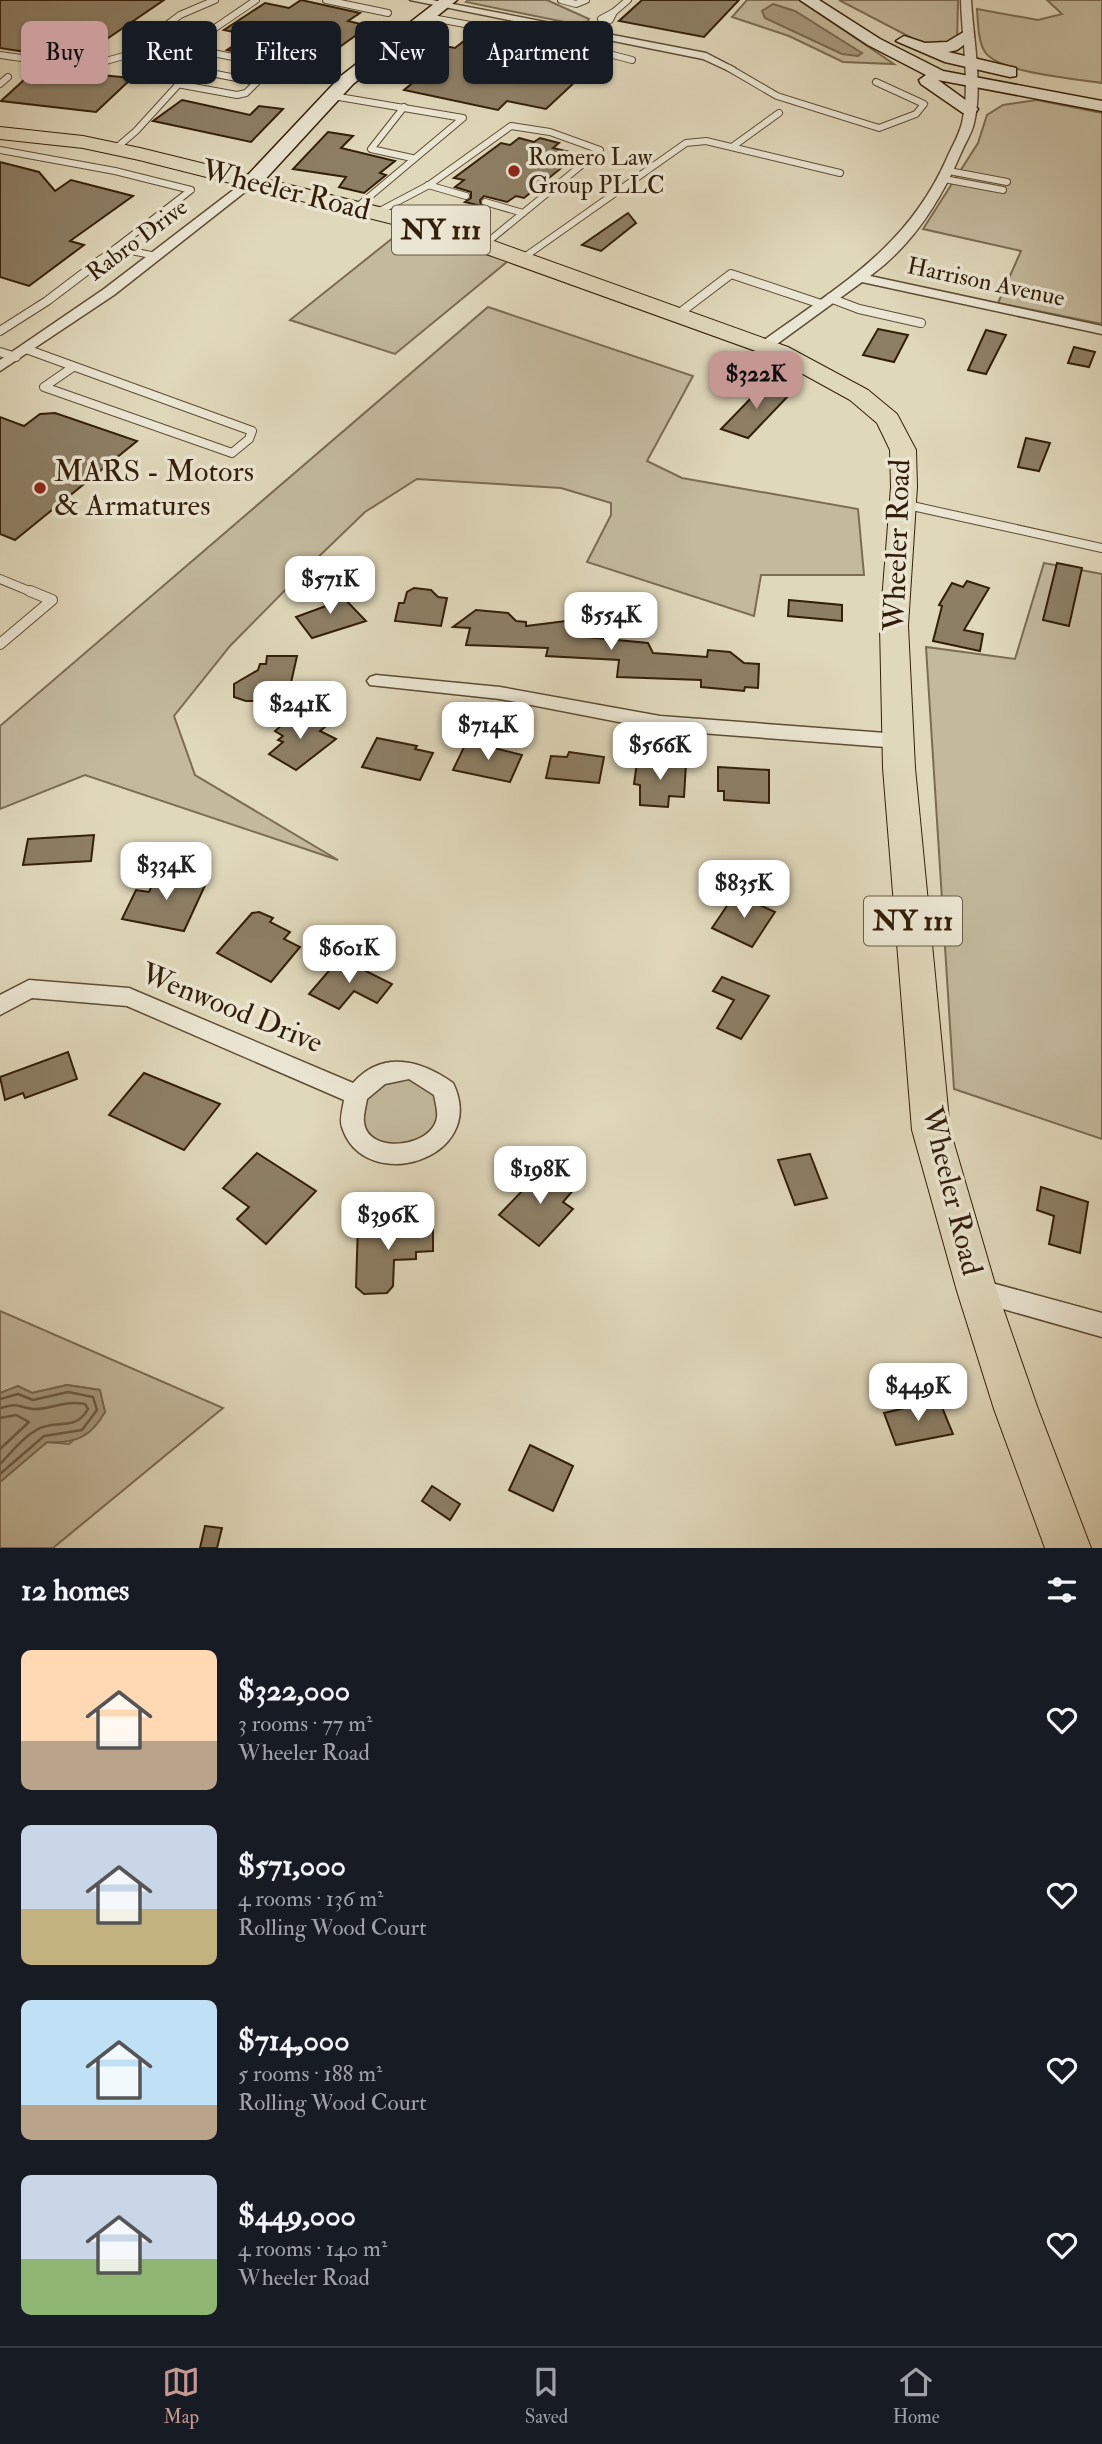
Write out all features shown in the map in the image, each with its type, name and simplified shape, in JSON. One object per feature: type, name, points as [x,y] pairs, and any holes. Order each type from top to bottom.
[{"type":"main road","name":"Wheeler Road","points":[[0,133],[115,149],[254,181],[484,245],[765,346],[816,369],[859,395],[887,419],[903,450],[903,503],[894,626],[899,741],[931,1130],[977,1291],[1016,1409],[1068,1548]]},
{"type":"street","points":[[415,0],[446,2],[518,21]]},
{"type":"street","points":[[808,0],[874,42],[969,112]]},
{"type":"street","points":[[836,0],[883,30],[920,48],[969,63],[1080,84]]},
{"type":"street","points":[[765,346],[860,278],[905,237],[946,175],[963,139],[969,112],[966,0]]},
{"type":"street","name":"Rabro Drive","points":[[0,368],[156,256],[254,181],[347,80],[446,2]]},
{"type":"street","points":[[613,38],[706,56],[729,68]]},
{"type":"street","points":[[920,48],[951,47],[967,40]]},
{"type":"street","points":[[967,40],[992,63],[1017,73]]},
{"type":"street","points":[[874,42],[930,72],[970,84],[1102,106]]},
{"type":"street","points":[[969,112],[1000,100],[1041,96]]},
{"type":"street","name":"Harrison Avenue","points":[[860,278],[1102,330]]},
{"type":"street","points":[[376,681],[500,693],[660,723],[899,741]]},
{"type":"street","name":"Wenwood Drive","points":[[0,1006],[29,989],[129,997],[357,1095]]},
{"type":"street","points":[[977,1291],[1102,1325]]},
{"type":"lane","points":[[0,55],[85,67],[93,61],[125,56],[181,14],[195,11],[215,0]]},
{"type":"lane","points":[[217,27],[256,0]]},
{"type":"lane","points":[[326,0],[388,13]]},
{"type":"lane","points":[[561,0],[576,4],[586,0]]},
{"type":"lane","points":[[606,21],[628,0]]},
{"type":"lane","points":[[427,17],[463,24]]},
{"type":"lane","points":[[217,54],[347,80]]},
{"type":"lane","points":[[613,55],[632,60]]},
{"type":"lane","points":[[729,68],[777,96],[879,128],[916,114],[924,104],[876,82]]},
{"type":"lane","points":[[182,84],[237,95],[246,93],[257,82],[217,74]]},
{"type":"lane","points":[[0,84],[8,77]]},
{"type":"lane","points":[[115,149],[136,131],[176,84]]},
{"type":"lane","points":[[333,96],[463,118],[412,158],[366,210]]},
{"type":"lane","points":[[404,107],[371,149],[412,158]]},
{"type":"lane","points":[[732,147],[779,113]]},
{"type":"lane","points":[[366,210],[401,203],[511,126],[550,132],[600,150],[484,245]]},
{"type":"lane","points":[[523,258],[686,143],[706,141],[840,173]]},
{"type":"lane","points":[[0,150],[115,171],[191,190],[47,301],[0,331]]},
{"type":"lane","points":[[946,175],[1007,182]]},
{"type":"lane","points":[[946,175],[1003,190]]},
{"type":"lane","points":[[428,185],[466,196]]},
{"type":"lane","points":[[485,202],[523,213]]},
{"type":"lane","points":[[116,248],[156,256]]},
{"type":"lane","points":[[677,315],[732,274],[826,301],[921,323]]},
{"type":"lane","points":[[0,352],[21,353],[73,367],[252,431],[248,439],[232,453],[44,387],[73,367]]},
{"type":"lane","points":[[903,503],[1102,548]]},
{"type":"lane","points":[[0,579],[52,600],[0,644]]},
{"type":"shaded area","points":[[547,0],[589,19],[559,21],[466,2]]},
{"type":"shaded area","points":[[747,0],[799,0],[894,64],[843,62],[789,36],[732,17]]},
{"type":"shaded area","points":[[839,0],[958,0],[957,42],[927,46]]},
{"type":"shaded area","points":[[1047,0],[1102,0],[1102,83],[1022,70],[993,59],[985,52],[980,37],[977,9],[1038,20],[1062,14]]},
{"type":"shaded area","points":[[1037,100],[1102,113],[1102,324],[998,303],[1021,251],[923,229],[978,143],[987,115],[1003,105]]},
{"type":"shaded area","points":[[404,229],[508,261],[395,354],[290,320]]},
{"type":"shaded area","points":[[488,307],[693,376],[647,461],[682,478],[858,509],[864,575],[761,575],[754,616],[587,562],[611,515],[611,503],[561,488],[417,479],[365,512],[310,565],[230,646],[174,716],[195,775],[338,860],[85,775],[0,809],[0,726]]},
{"type":"shaded area","points":[[1044,563],[1102,574],[1102,1139],[954,1089],[926,647],[1015,659]]},
{"type":"shaded area","points":[[403,1076],[428,1084],[441,1103],[439,1120],[434,1130],[411,1145],[396,1146],[381,1142],[370,1134],[362,1123],[360,1110],[365,1097],[377,1084]]},
{"type":"shaded area","points":[[0,1311],[223,1408],[53,1548],[0,1548],[0,1482],[47,1442],[69,1444],[105,1412],[99,1390],[67,1385],[32,1393],[18,1386],[0,1393]]},
{"type":"water","points":[[773,4],[795,11],[862,53],[858,56],[842,54],[765,18],[762,11]]},
{"type":"water","points":[[67,1385],[100,1390],[105,1412],[100,1421],[88,1433],[74,1440],[47,1442],[0,1482],[0,1393],[18,1386],[32,1393]]},
{"type":"building","points":[[0,0],[164,0],[133,21],[122,21],[122,29],[108,38],[108,21],[21,21],[21,51],[0,48]]},
{"type":"building","points":[[301,0],[360,13],[348,21],[355,23],[355,36],[341,46],[341,21],[238,21],[265,3],[289,8]]},
{"type":"building","points":[[642,0],[739,0],[704,37],[619,21]]},
{"type":"building","points":[[463,42],[463,84],[573,84],[546,109],[507,101],[498,110],[404,90],[411,84],[449,84],[449,47],[455,48]]},
{"type":"building","points":[[108,76],[122,77],[122,84],[126,84],[96,112],[1,101],[21,83],[108,84]]},
{"type":"building","points":[[182,100],[250,115],[259,106],[283,109],[251,142],[153,121]]},
{"type":"building","points":[[328,132],[353,136],[341,148],[395,161],[380,173],[386,175],[364,193],[339,187],[346,177],[293,169]]},
{"type":"building","points":[[519,138],[534,142],[540,138],[559,143],[553,148],[570,152],[562,159],[570,161],[524,198],[516,196],[507,202],[484,196],[480,200],[481,206],[465,202],[471,198],[471,192],[455,187],[464,180],[454,178],[501,143],[510,145]]},
{"type":"building","points":[[0,162],[39,172],[55,191],[71,180],[133,196],[70,241],[84,245],[29,286],[0,277]]},
{"type":"building","points":[[628,213],[636,223],[601,251],[582,245]]},
{"type":"building","points":[[878,329],[908,335],[894,362],[863,355]]},
{"type":"building","points":[[986,330],[1006,335],[986,374],[968,370]]},
{"type":"building","points":[[1074,347],[1095,352],[1089,367],[1068,363]]},
{"type":"building","points":[[770,385],[792,392],[748,438],[721,429],[758,391],[763,393]]},
{"type":"building","name":"MARS - Motors & Armatures","points":[[55,413],[137,441],[15,540],[0,534],[0,417],[24,426],[40,414]]},
{"type":"building","points":[[1026,438],[1050,443],[1039,471],[1018,467]]},
{"type":"building","points":[[1057,563],[1082,568],[1069,626],[1043,620]]},
{"type":"building","points":[[967,581],[989,588],[964,630],[983,634],[980,651],[933,641],[942,606],[939,605],[952,583],[963,587]]},
{"type":"building","points":[[414,588],[431,590],[438,597],[447,598],[441,626],[395,621],[399,603],[404,603],[407,592]]},
{"type":"building","points":[[337,591],[366,621],[312,638],[296,617],[326,606],[320,597]]},
{"type":"building","points":[[789,600],[842,605],[842,621],[788,616]]},
{"type":"building","points":[[476,610],[508,613],[516,621],[526,622],[526,626],[566,621],[577,627],[576,636],[648,643],[653,653],[707,657],[708,650],[730,652],[744,663],[759,664],[758,688],[745,687],[744,691],[701,687],[701,680],[617,677],[619,660],[546,656],[548,648],[466,645],[470,628],[453,627]]},
{"type":"building","points":[[267,656],[297,656],[288,696],[259,695],[255,701],[234,697],[234,684],[258,670],[260,664],[266,664]]},
{"type":"building","points":[[297,712],[325,727],[320,731],[336,739],[296,770],[269,754],[283,742],[278,740],[283,736],[275,731]]},
{"type":"building","points":[[377,738],[417,746],[415,749],[433,753],[420,780],[362,767]]},
{"type":"building","points":[[467,741],[522,755],[510,782],[453,770]]},
{"type":"building","points":[[569,752],[604,757],[599,783],[546,778],[551,756],[567,757]]},
{"type":"building","points":[[637,762],[686,764],[684,797],[669,796],[668,807],[640,805],[640,785],[634,784]]},
{"type":"building","points":[[718,767],[769,770],[769,803],[724,800],[724,791],[718,791]]},
{"type":"building","points":[[94,835],[91,861],[23,865],[28,839]]},
{"type":"building","points":[[158,873],[207,881],[184,931],[122,919],[136,890],[149,892]]},
{"type":"building","points":[[735,894],[775,912],[752,947],[712,928]]},
{"type":"building","points":[[259,912],[273,918],[270,922],[290,932],[284,939],[300,947],[271,982],[217,953],[252,913]]},
{"type":"building","points":[[340,958],[392,984],[377,1003],[354,991],[339,1009],[309,994]]},
{"type":"building","points":[[722,977],[769,996],[741,1039],[717,1028],[734,1000],[713,991]]},
{"type":"building","points":[[68,1052],[77,1079],[25,1098],[23,1093],[5,1100],[0,1077]]},
{"type":"building","points":[[144,1073],[220,1104],[184,1150],[109,1115]]},
{"type":"building","points":[[257,1153],[316,1191],[266,1244],[237,1219],[249,1207],[223,1188]]},
{"type":"building","points":[[810,1154],[827,1198],[795,1205],[778,1160]]},
{"type":"building","points":[[547,1165],[576,1187],[563,1202],[573,1209],[539,1246],[499,1215]]},
{"type":"building","points":[[1041,1187],[1088,1202],[1080,1253],[1049,1244],[1054,1216],[1037,1210]]},
{"type":"building","points":[[433,1222],[433,1251],[416,1252],[416,1259],[394,1260],[393,1286],[387,1293],[364,1294],[356,1287],[358,1224]]},
{"type":"building","points":[[939,1400],[953,1434],[896,1445],[884,1413]]},
{"type":"building","points":[[530,1445],[573,1466],[553,1511],[509,1490]]},
{"type":"building","points":[[432,1486],[460,1504],[450,1520],[422,1501]]},
{"type":"building","points":[[205,1526],[222,1528],[217,1548],[200,1548]]},
{"type":"place","name":"Romero Law Group PLLC","points":[[514,171]]},
{"type":"place","name":"MARS - Motors & Armatures","points":[[40,488]]}]
